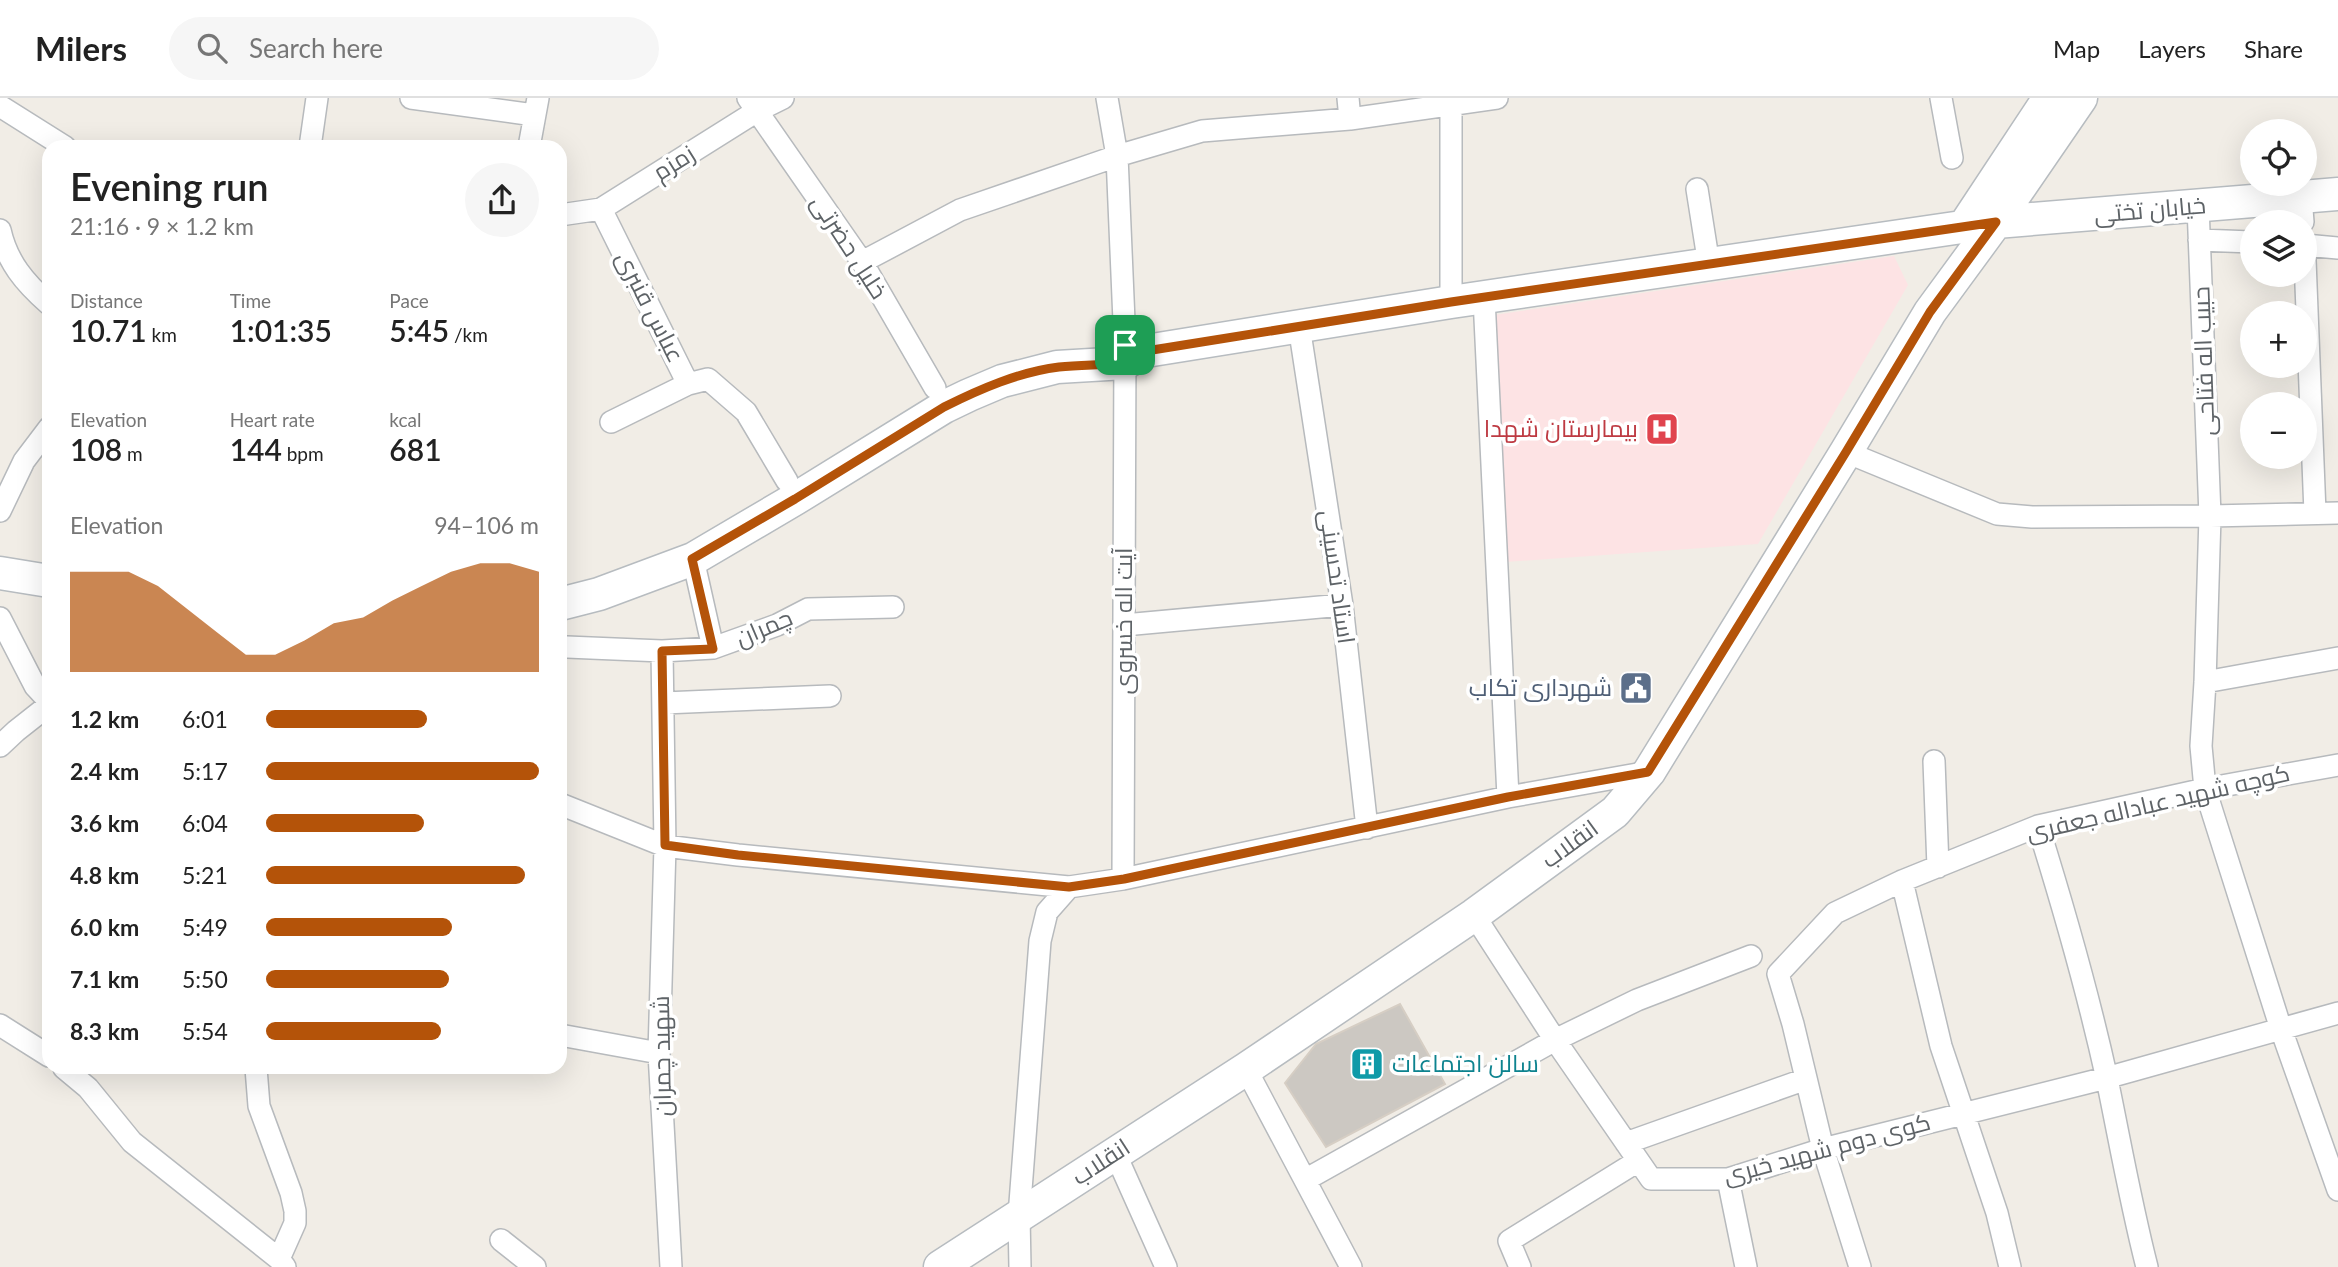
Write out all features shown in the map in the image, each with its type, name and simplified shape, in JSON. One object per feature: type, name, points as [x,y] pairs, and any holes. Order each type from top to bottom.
[{"type":"main road","points":[[1963,228],[2049,98]]},
{"type":"main road","name":"انقلاب","points":[[940,1267],[1246,1069],[1474,915],[1615,811],[1648,772],[1930,312],[2081,98]]},
{"type":"main road","name":"خیابان تختی","points":[[1132,353],[1451,302],[1996,222],[2198,206],[2302,210],[2338,194]]},
{"type":"main road","points":[[567,585],[595,578],[683,543],[935,388],[994,362],[1046,349],[1132,353]]},
{"type":"main road","points":[[567,602],[599,594],[692,559],[969,394],[1002,381],[1132,353]]},
{"type":"main road","points":[[0,573],[42,580]]},
{"type":"street","points":[[311,140],[317,98]]},
{"type":"street","points":[[411,98],[536,106],[530,140]]},
{"type":"street","name":"زمزم","points":[[567,214],[601,209],[752,105],[783,98]]},
{"type":"street","name":"آیت اله خسروی","points":[[1107,98],[1117,156],[1132,353],[1124,625],[1124,879]]},
{"type":"street","points":[[862,262],[960,210],[1117,156],[1202,131],[1349,109],[1497,98]]},
{"type":"street","points":[[1941,98],[1952,158]]},
{"type":"street","points":[[1440,103],[1451,302]]},
{"type":"street","name":"خلیل حضرتی","points":[[752,105],[862,262],[935,388]]},
{"type":"street","points":[[0,106],[54,140]]},
{"type":"street","points":[[1698,189],[1709,265]]},
{"type":"street","name":"حبیب اله فتاحی","points":[[2198,206],[2210,516],[2206,682],[2201,746],[2205,789],[2281,1029],[2338,1190]]},
{"type":"street","name":"عباس قنبری","points":[[601,209],[688,384],[708,379],[746,412],[787,481]]},
{"type":"street","points":[[0,230],[3,245],[27,285],[42,298]]},
{"type":"street","points":[[2199,240],[2240,242]]},
{"type":"street","points":[[2317,246],[2338,248]]},
{"type":"street","points":[[2306,287],[2315,513]]},
{"type":"street","points":[[1484,298],[1508,797]]},
{"type":"street","name":"استاد تحسینی","points":[[1299,326],[1342,605],[1367,828]]},
{"type":"street","points":[[611,422],[688,384]]},
{"type":"street","points":[[0,511],[24,461],[42,437]]},
{"type":"street","points":[[1846,452],[1997,514],[2032,517],[2338,513]]},
{"type":"street","points":[[692,559],[713,649]]},
{"type":"street","points":[[1124,625],[1342,605]]},
{"type":"street","name":"چمران","points":[[567,647],[662,651],[713,649],[777,625],[807,608],[893,607]]},
{"type":"street","points":[[0,618],[42,694]]},
{"type":"street","points":[[662,651],[665,845]]},
{"type":"street","points":[[2206,682],[2338,658]]},
{"type":"street","points":[[664,703],[830,696]]},
{"type":"street","points":[[0,746],[42,709]]},
{"type":"street","points":[[1934,761],[1938,867]]},
{"type":"street","name":"کوچه شهید عباداله جعفری","points":[[1860,1267],[1823,1149],[1777,974],[1835,913],[1902,881],[2038,826],[2205,789],[2338,765]]},
{"type":"street","points":[[567,807],[665,845],[738,855],[1069,887],[1124,879],[1508,797],[1648,772]]},
{"type":"street","points":[[2038,826],[2076,948],[2147,1267]]},
{"type":"street","name":"شهید چمران","points":[[665,845],[659,1053],[671,1267]]},
{"type":"street","points":[[1902,881],[1941,1046],[1997,1213],[2010,1267]]},
{"type":"street","points":[[1020,1267],[1019,1216],[1040,941],[1047,912],[1069,887]]},
{"type":"street","name":"کوی دوم شهید خیری","points":[[1474,915],[1555,1040],[1651,1179],[1728,1179],[1823,1149],[2106,1078],[2338,1013]]},
{"type":"street","points":[[1305,1180],[1555,1040],[1637,1000],[1751,956]]},
{"type":"street","points":[[0,1025],[42,1052]]},
{"type":"street","points":[[567,1036],[659,1053]]},
{"type":"street","points":[[1246,1069],[1351,1267]]},
{"type":"street","points":[[72,1074],[88,1088],[132,1142],[282,1263],[295,1223],[295,1211],[259,1106],[256,1074]]},
{"type":"street","points":[[1626,1143],[1806,1079]]},
{"type":"street","points":[[1115,1153],[1166,1267]]},
{"type":"street","points":[[1520,1267],[1509,1241],[1638,1161]]},
{"type":"street","points":[[1728,1179],[1746,1267]]},
{"type":"street","points":[[501,1240],[535,1267]]},
{"type":"shaded area","name":"بیمارستان شهدا","points":[[1894,256],[1908,285],[1758,544],[1505,562],[1494,315]]},
{"type":"building","name":"سالن اجتماعات","points":[[1400,1004],[1445,1084],[1326,1147],[1285,1083],[1316,1044]]},
{"type":"place","name":"بیمارستان شهدا","points":[[1662,429]]},
{"type":"place","name":"شهرداری تکاب","points":[[1636,688]]},
{"type":"place","name":"سالن اجتماعات","points":[[1367,1064]]},
{"type":"route","points":[[1996,222],[1930,312],[1648,772],[1508,797],[1124,879],[1069,887],[738,855],[665,845],[662,651],[713,649],[692,559],[969,394],[1002,381],[1057,368],[1125,363],[1125,345],[1146,351],[1451,302],[1996,222]]}]
